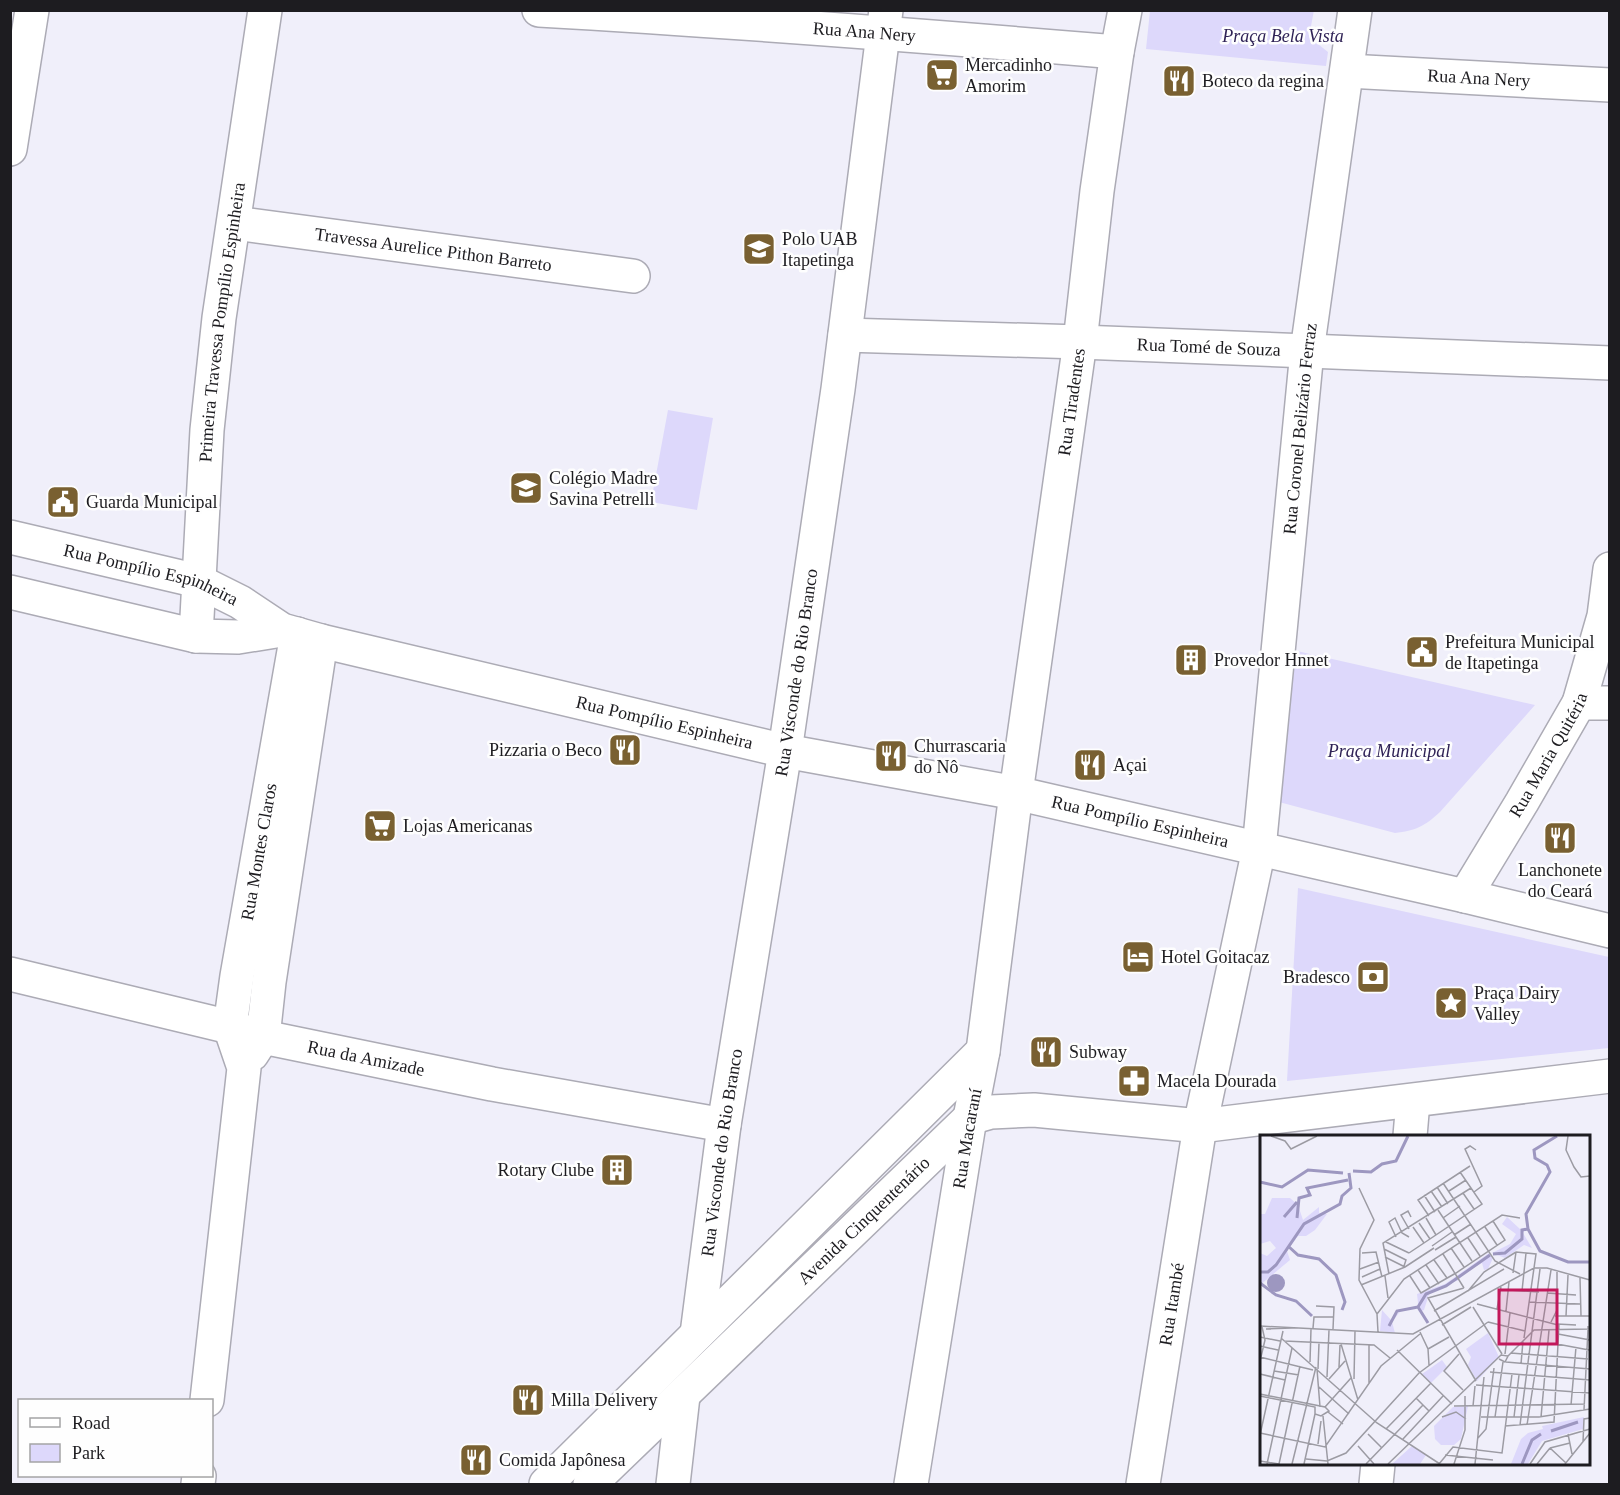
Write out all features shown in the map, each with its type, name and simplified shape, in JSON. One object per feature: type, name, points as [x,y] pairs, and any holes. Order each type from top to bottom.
[{"type":"street","points":[[10,149],[32,10]]},
{"type":"street","name":"Primeira Travessa Pompílio Espinheira","points":[[196,636],[207,429],[219,318],[265,10]]},
{"type":"street","name":"Rua Ana Nery","points":[[539,10],[885,21],[1117,52]]},
{"type":"street","name":"Rua Tiradentes","points":[[1016,793],[1080,342],[1097,191],[1125,10]]},
{"type":"street","name":"Rua Coronel Belizário Ferraz","points":[[1259,849],[1307,351],[1355,10]]},
{"type":"street","name":"Rua Visconde do Rio Branco","points":[[697,1334],[724,1125],[785,751],[845,335],[885,21]]},
{"type":"street","name":"Rua Ana Nery","points":[[1347,71],[1610,85]]},
{"type":"street","name":"Travessa Aurelice Pithon Barreto","points":[[234,223],[633,276]]},
{"type":"street","name":"Rua Tomé de Souza","points":[[845,335],[1610,363]]},
{"type":"street","name":"Rua Pompílio Espinheira","points":[[10,537],[198,581],[300,635]]},
{"type":"street","name":"Rua Maria Quitéria","points":[[1465,896],[1522,802],[1594,703],[1610,569]]},
{"type":"street","name":"Rua Pompílio Espinheira","points":[[10,592],[196,636],[300,635],[785,751],[1016,793],[1259,849]]},
{"type":"street","name":"Rua Montes Claros","points":[[244,1068],[230,1027],[239,964],[300,635]]},
{"type":"street","name":"Rua Montes Claros","points":[[207,1399],[244,1068],[263,1037],[300,635]]},
{"type":"street","name":"Rua Macaraní","points":[[911,1485],[970,1118],[983,1051],[1016,793]]},
{"type":"street","points":[[1200,1126],[1259,849],[1610,931]]},
{"type":"street","name":"Rua da Amizade","points":[[10,974],[263,1037],[492,1084],[724,1125]]},
{"type":"street","name":"Avenida Cinquentenário","points":[[546,1485],[983,1051]]},
{"type":"street","points":[[970,1118],[991,1112],[1035,1110],[1200,1126],[1610,1076]]},
{"type":"street","points":[[1410,1135],[1413,1101]]},
{"type":"street","name":"Avenida Cinquentenário","points":[[590,1485],[970,1118]]},
{"type":"street","name":"Rua Itambé","points":[[1143,1485],[1200,1126]]},
{"type":"street","points":[[673,1485],[683,1396]]},
{"type":"street","points":[[1376,1485],[1378,1465]]},
{"type":"green space","name":"Praça Bela Vista","points":[[1314,10],[1309,37],[1328,52],[1326,66],[1146,49],[1150,11]]},
{"type":"green space","points":[[668,410],[713,418],[697,510],[651,502]]},
{"type":"green space","name":"Praça Municipal","points":[[1297,651],[1535,705],[1440,812],[1419,827],[1395,833],[1279,802],[1277,783]]},
{"type":"green space","name":"Praça Dairy Valley","points":[[1298,888],[1609,957],[1609,1048],[1287,1081]]},
{"type":"place","name":"Mercadinho Amorim","points":[[942,75]]},
{"type":"place","name":"Boteco da regina","points":[[1179,81]]},
{"type":"place","name":"Polo UAB Itapetinga","points":[[759,249]]},
{"type":"place","name":"Colégio Madre Savina Petrelli","points":[[526,488]]},
{"type":"place","name":"Guarda Municipal","points":[[63,502]]},
{"type":"place","name":"Prefeitura Municipal de Itapetinga","points":[[1422,652]]},
{"type":"place","name":"Provedor Hnnet","points":[[1191,660]]},
{"type":"place","name":"Pizzaria o Beco","points":[[625,750]]},
{"type":"place","name":"Churrascaria do Nô","points":[[891,756]]},
{"type":"place","name":"Açai","points":[[1090,765]]},
{"type":"place","name":"Lojas Americanas","points":[[380,826]]},
{"type":"place","name":"Lanchonete do Ceará","points":[[1560,838]]},
{"type":"place","name":"Hotel Goitacaz","points":[[1138,957]]},
{"type":"place","name":"Bradesco","points":[[1373,977]]},
{"type":"place","name":"Praça Dairy Valley","points":[[1451,1003]]},
{"type":"place","name":"Subway","points":[[1046,1052]]},
{"type":"place","name":"Macela Dourada","points":[[1134,1081]]},
{"type":"place","name":"Rotary Clube","points":[[617,1170]]},
{"type":"place","name":"Milla Delivery","points":[[528,1400]]},
{"type":"place","name":"Comida Japônesa","points":[[476,1460]]}]
